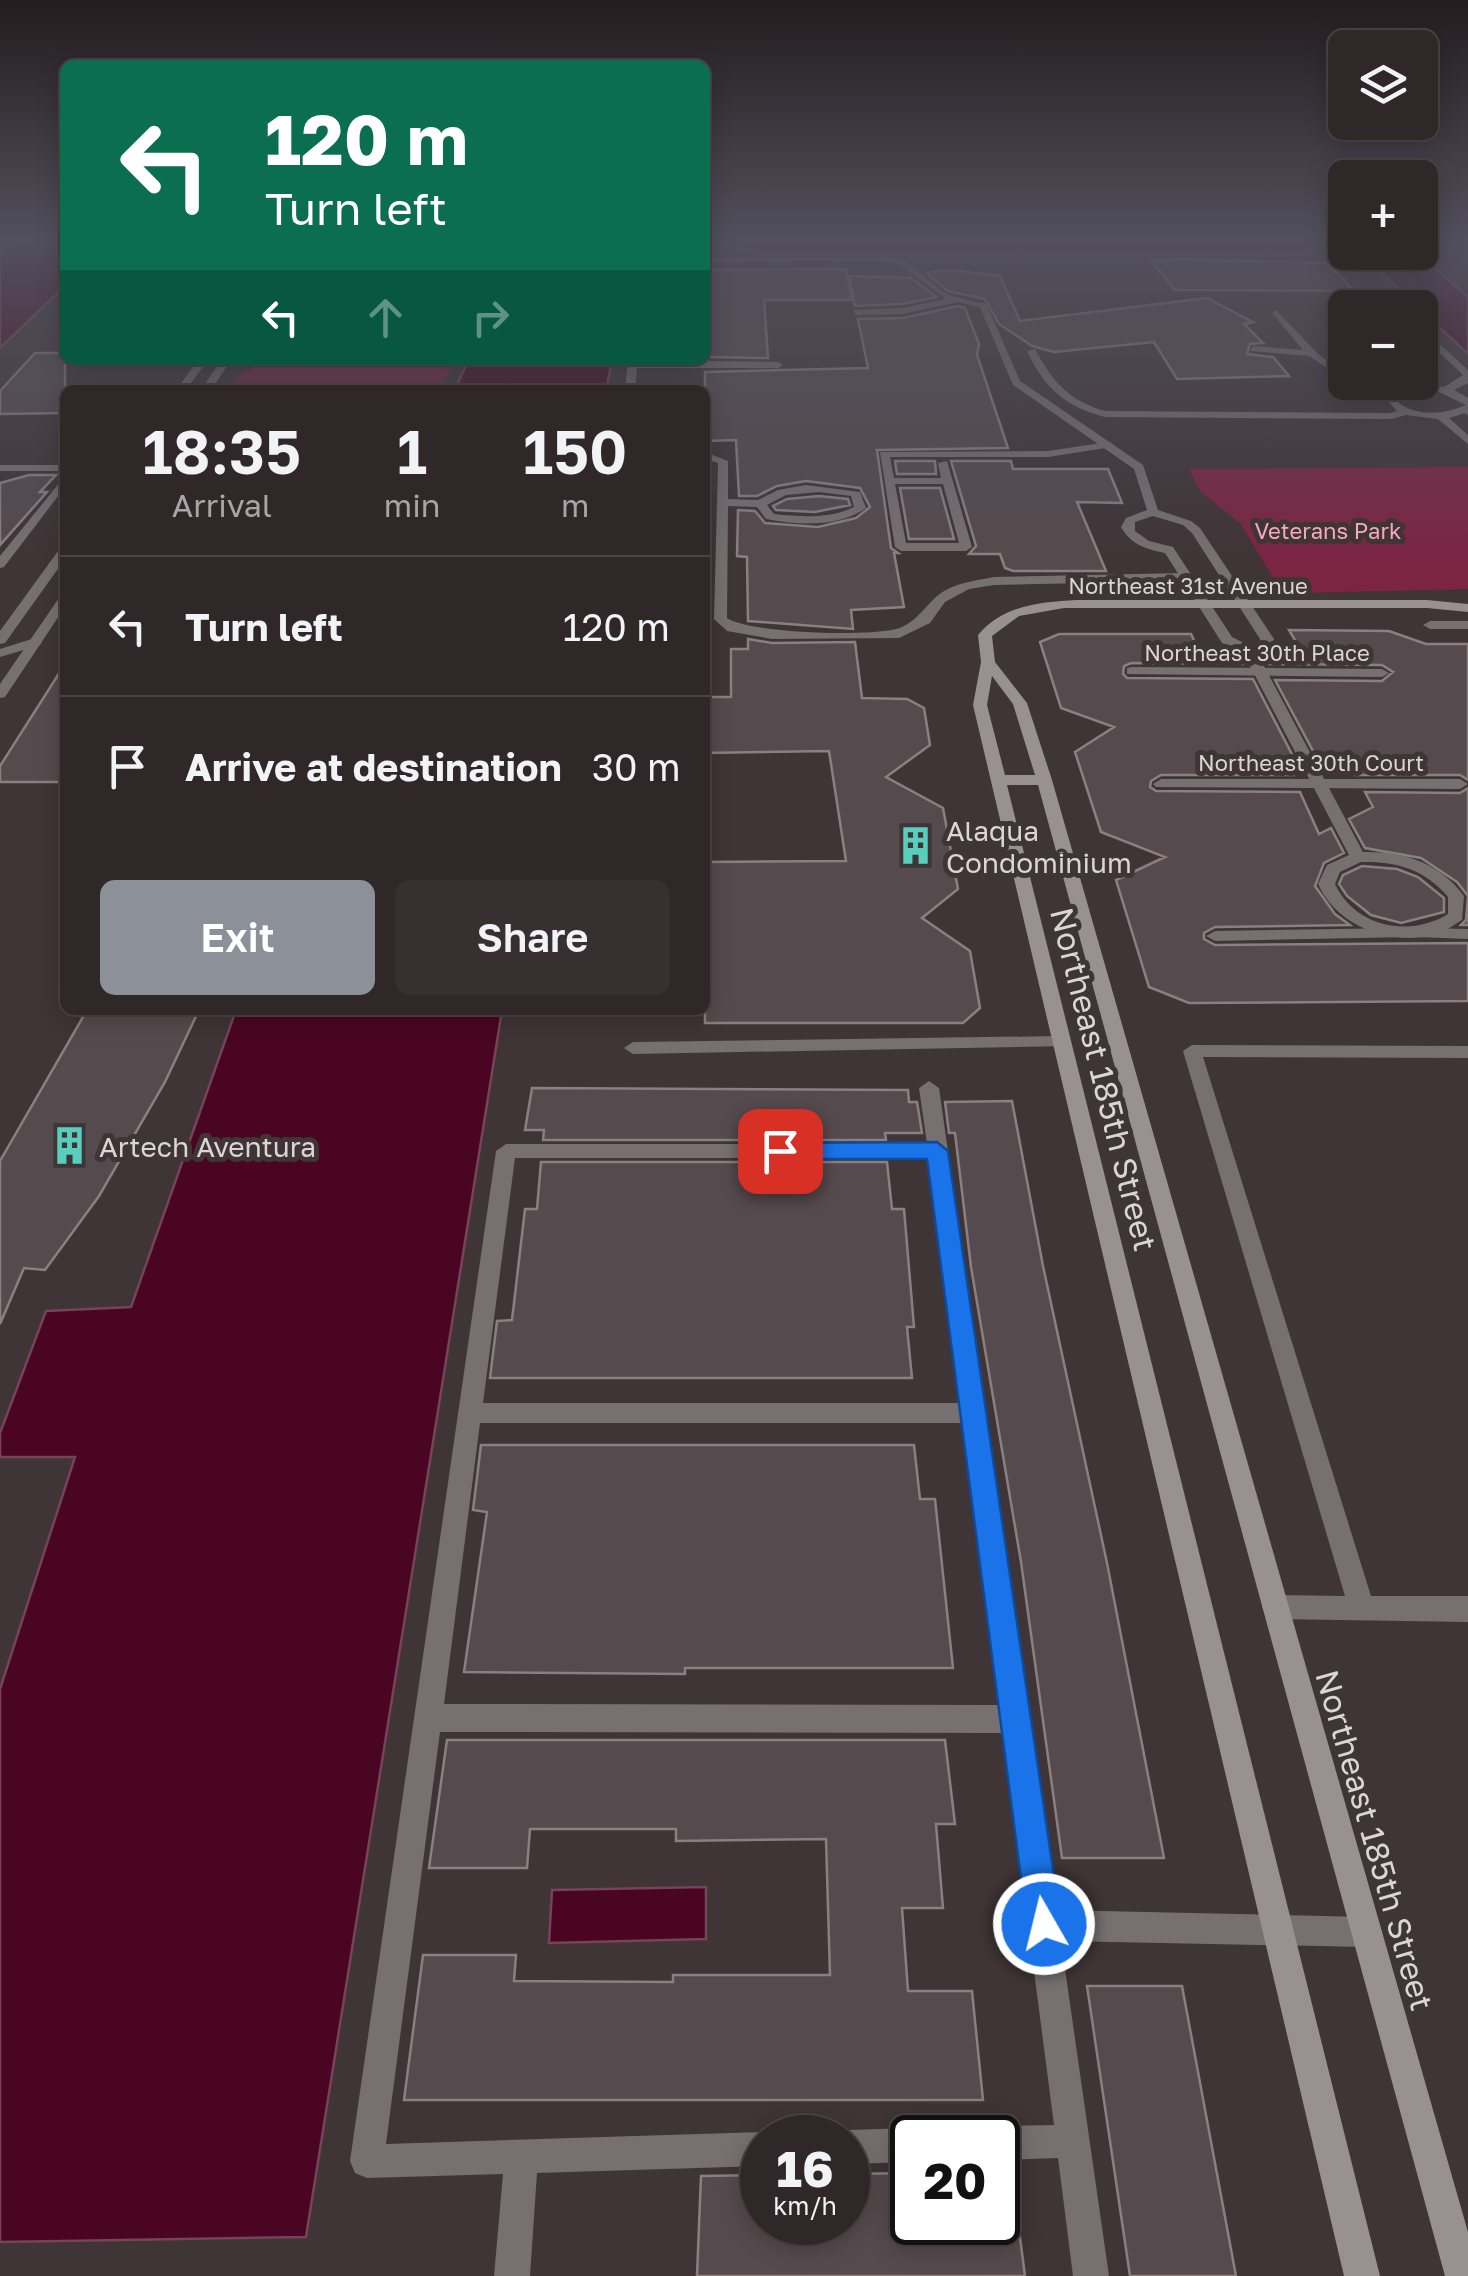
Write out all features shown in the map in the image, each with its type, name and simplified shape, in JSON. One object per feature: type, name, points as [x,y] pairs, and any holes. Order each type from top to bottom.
[{"type":"street","points":[[1001,347],[1016,383],[1139,468],[1153,512]]},
{"type":"street","points":[[1305,347],[1328,365]]},
{"type":"street","points":[[1438,389],[1465,382],[1468,375],[1439,347]]},
{"type":"street","points":[[1032,350],[1056,392],[1077,406],[1105,414],[1392,416],[1408,411]]},
{"type":"street","points":[[1253,350],[1310,353]]},
{"type":"street","points":[[710,364],[778,365]]},
{"type":"street","points":[[1445,390],[1467,409]]},
{"type":"street","points":[[1387,400],[1408,411],[1440,415],[1467,409]]},
{"type":"street","points":[[1440,415],[1468,441]]},
{"type":"street","points":[[943,462],[966,547],[902,547],[884,454],[1048,454],[1108,445]]},
{"type":"street","points":[[710,457],[723,461],[720,619],[732,628],[772,635],[900,634],[925,620],[941,599],[965,586],[994,581],[1183,577]]},
{"type":"street","points":[[0,468],[60,468]]},
{"type":"street","points":[[890,481],[948,481]]},
{"type":"street","points":[[0,564],[60,486]]},
{"type":"street","points":[[722,502],[760,504],[777,491],[834,489],[856,494],[860,508],[846,517],[791,520],[770,517],[760,504]]},
{"type":"street","points":[[1256,662],[1269,645],[1196,531],[1172,516],[1153,512],[1130,520],[1127,527],[1139,541],[1170,550],[1183,577],[1227,640],[1256,662],[1358,857]]},
{"type":"street","points":[[0,640],[60,557]]},
{"type":"street","name":"Northeast 31st Avenue","points":[[1428,604],[1468,596]]},
{"type":"street","name":"Northeast 31st Avenue","points":[[988,662],[985,634],[1000,620],[1024,610],[1066,604],[1428,604],[1468,608]]},
{"type":"street","points":[[0,694],[60,605]]},
{"type":"street","points":[[1430,625],[1468,625]]},
{"type":"street","points":[[0,653],[35,642]]},
{"type":"street","name":"Northeast 185th Street","points":[[988,662],[980,704],[1362,2276]]},
{"type":"street","name":"Northeast 185th Street","points":[[988,662],[1020,703],[1044,780],[1463,2276]]},
{"type":"street","name":"Northeast 30th Place","points":[[1132,671],[1256,662],[1382,673]]},
{"type":"street","points":[[999,780],[1044,780]]},
{"type":"street","name":"Northeast 30th Court","points":[[1161,784],[1460,784]]},
{"type":"street","points":[[1358,857],[1408,862],[1449,886],[1459,906],[1456,916],[1437,930],[1412,933],[1361,922],[1344,912],[1324,889],[1324,878],[1330,868],[1358,857]]},
{"type":"street","points":[[1216,936],[1468,934]]},
{"type":"street","points":[[633,1048],[1062,1042]]},
{"type":"street","points":[[1362,1610],[1192,1052],[1468,1052]]},
{"type":"street","points":[[928,1088],[1092,2276]]},
{"type":"street","points":[[740,2150],[367,2161],[506,1152],[937,1151]]},
{"type":"street","points":[[470,1413],[973,1413]]},
{"type":"street","points":[[1275,1606],[1468,1609]]},
{"type":"street","points":[[428,1718],[1014,1720]]},
{"type":"street","points":[[1044,1924],[1367,1932]]},
{"type":"street","points":[[1020,2142],[1073,2140]]},
{"type":"street","points":[[512,2276],[521,2156]]},
{"type":"green space","points":[[254,365],[451,365],[443,385],[233,385],[242,371],[250,371]]},
{"type":"green space","name":"Veterans Park","points":[[1468,467],[1468,589],[1303,593],[1283,589],[1276,583],[1241,524],[1200,491],[1189,469]]},
{"type":"shaded area","points":[[466,365],[611,365],[607,385],[457,385]]},
{"type":"shaded area","points":[[234,1015],[501,1015],[306,2237],[0,2242],[0,1689],[75,1457],[0,1457],[0,1433],[46,1311],[131,1307]]},
{"type":"shaded area","points":[[706,1887],[706,1939],[549,1943],[552,1890]]},
{"type":"building","points":[[710,347],[767,347],[768,358],[710,357]]},
{"type":"building","points":[[864,347],[978,347],[977,355],[1008,448],[877,450],[891,548],[898,553],[894,553],[904,607],[851,610],[853,629],[748,621],[747,557],[737,556],[738,510],[755,511],[765,523],[818,527],[856,518],[870,507],[860,488],[806,481],[777,486],[757,496],[739,496],[736,440],[710,441],[710,385],[705,385],[705,372],[868,368]]},
{"type":"building","points":[[1036,347],[1102,347],[1054,352]]},
{"type":"building","points":[[1157,347],[1249,347],[1247,354],[1273,357],[1289,376],[1177,379]]},
{"type":"building","points":[[35,353],[60,353],[60,365],[65,365],[65,385],[60,385],[60,413],[0,414],[0,391]]},
{"type":"building","points":[[895,461],[935,461],[936,474],[897,474]]},
{"type":"building","points":[[951,461],[1011,461],[1013,469],[1108,469],[1122,503],[1077,502],[1106,571],[1013,571],[1005,568],[1000,554],[969,554],[976,546]]},
{"type":"building","points":[[29,475],[56,475],[40,492],[47,492],[0,545],[0,483]]},
{"type":"building","points":[[900,488],[940,488],[954,539],[909,539]]},
{"type":"building","points":[[787,499],[848,499],[850,505],[815,512],[776,510],[773,506]]},
{"type":"building","points":[[1289,630],[1389,631],[1426,644],[1468,644],[1468,780],[1460,775],[1355,775],[1349,763],[1320,764],[1275,680],[1382,681],[1393,672],[1382,665],[1267,664],[1254,660],[1305,657]]},
{"type":"building","points":[[1059,634],[1191,634],[1202,657],[1251,660],[1247,664],[1131,663],[1124,666],[1123,674],[1127,678],[1253,679],[1297,764],[1288,764],[1293,775],[1161,775],[1151,781],[1150,787],[1156,791],[1300,792],[1319,834],[1331,828],[1344,853],[1324,863],[1315,886],[1335,914],[1350,925],[1215,927],[1204,933],[1204,939],[1215,945],[1468,943],[1468,1001],[1189,1003],[1149,987],[1116,880],[1165,857],[1101,832],[1075,752],[1114,727],[1061,708],[1040,642]]},
{"type":"building","name":"Alaqua Condominium","points":[[748,639],[772,643],[855,642],[862,698],[907,699],[924,708],[930,745],[886,777],[943,808],[958,889],[922,918],[970,951],[980,1008],[963,1023],[705,1023],[705,1015],[710,1015],[710,862],[846,861],[829,751],[710,753],[710,697],[731,697],[731,649],[748,649]]},
{"type":"building","points":[[60,672],[60,782],[0,782],[0,766]]},
{"type":"building","points":[[1468,788],[1468,896],[1457,882],[1421,858],[1365,848],[1349,819],[1373,807],[1365,792],[1460,793]]},
{"type":"building","points":[[1362,866],[1397,869],[1418,877],[1444,898],[1444,912],[1401,923],[1371,915],[1347,896],[1339,884],[1343,875]]},
{"type":"building","name":"Artech Aventura","points":[[84,1015],[197,1015],[165,1082],[99,1196],[45,1270],[24,1268],[0,1324],[0,1161]]},
{"type":"building","points":[[532,1088],[908,1090],[909,1102],[917,1102],[922,1133],[885,1133],[886,1140],[543,1140],[544,1130],[525,1130]]},
{"type":"building","points":[[1012,1101],[1164,1858],[1062,1858],[1021,1562],[971,1267],[955,1133],[949,1133],[945,1102]]},
{"type":"building","points":[[541,1162],[887,1162],[892,1209],[904,1209],[914,1327],[907,1327],[912,1378],[490,1378],[497,1321],[512,1320],[525,1209],[537,1209]]},
{"type":"building","points":[[481,1445],[914,1445],[920,1499],[935,1499],[953,1668],[685,1668],[685,1674],[464,1672],[487,1512],[473,1510]]},
{"type":"building","points":[[447,1740],[945,1740],[955,1824],[936,1824],[943,1908],[902,1908],[908,1991],[972,1991],[983,2100],[404,2100],[423,1955],[516,1955],[514,1981],[673,1982],[673,1975],[830,1975],[826,1839],[676,1841],[676,1829],[530,1829],[527,1868],[429,1868]]},
{"type":"building","points":[[1087,1986],[1182,1986],[1236,2276],[1130,2276]]},
{"type":"building","points":[[890,2173],[890,2245],[1020,2245],[1020,2237],[1025,2276],[697,2276],[701,2176],[740,2175],[740,2245],[870,2245],[870,2174]]},
{"type":"place","name":"Alaqua Condominium","points":[[916,846]]},
{"type":"place","name":"Artech Aventura","points":[[69,1146]]},
{"type":"route","points":[[780,1151],[937,1151],[1044,1924]]}]
